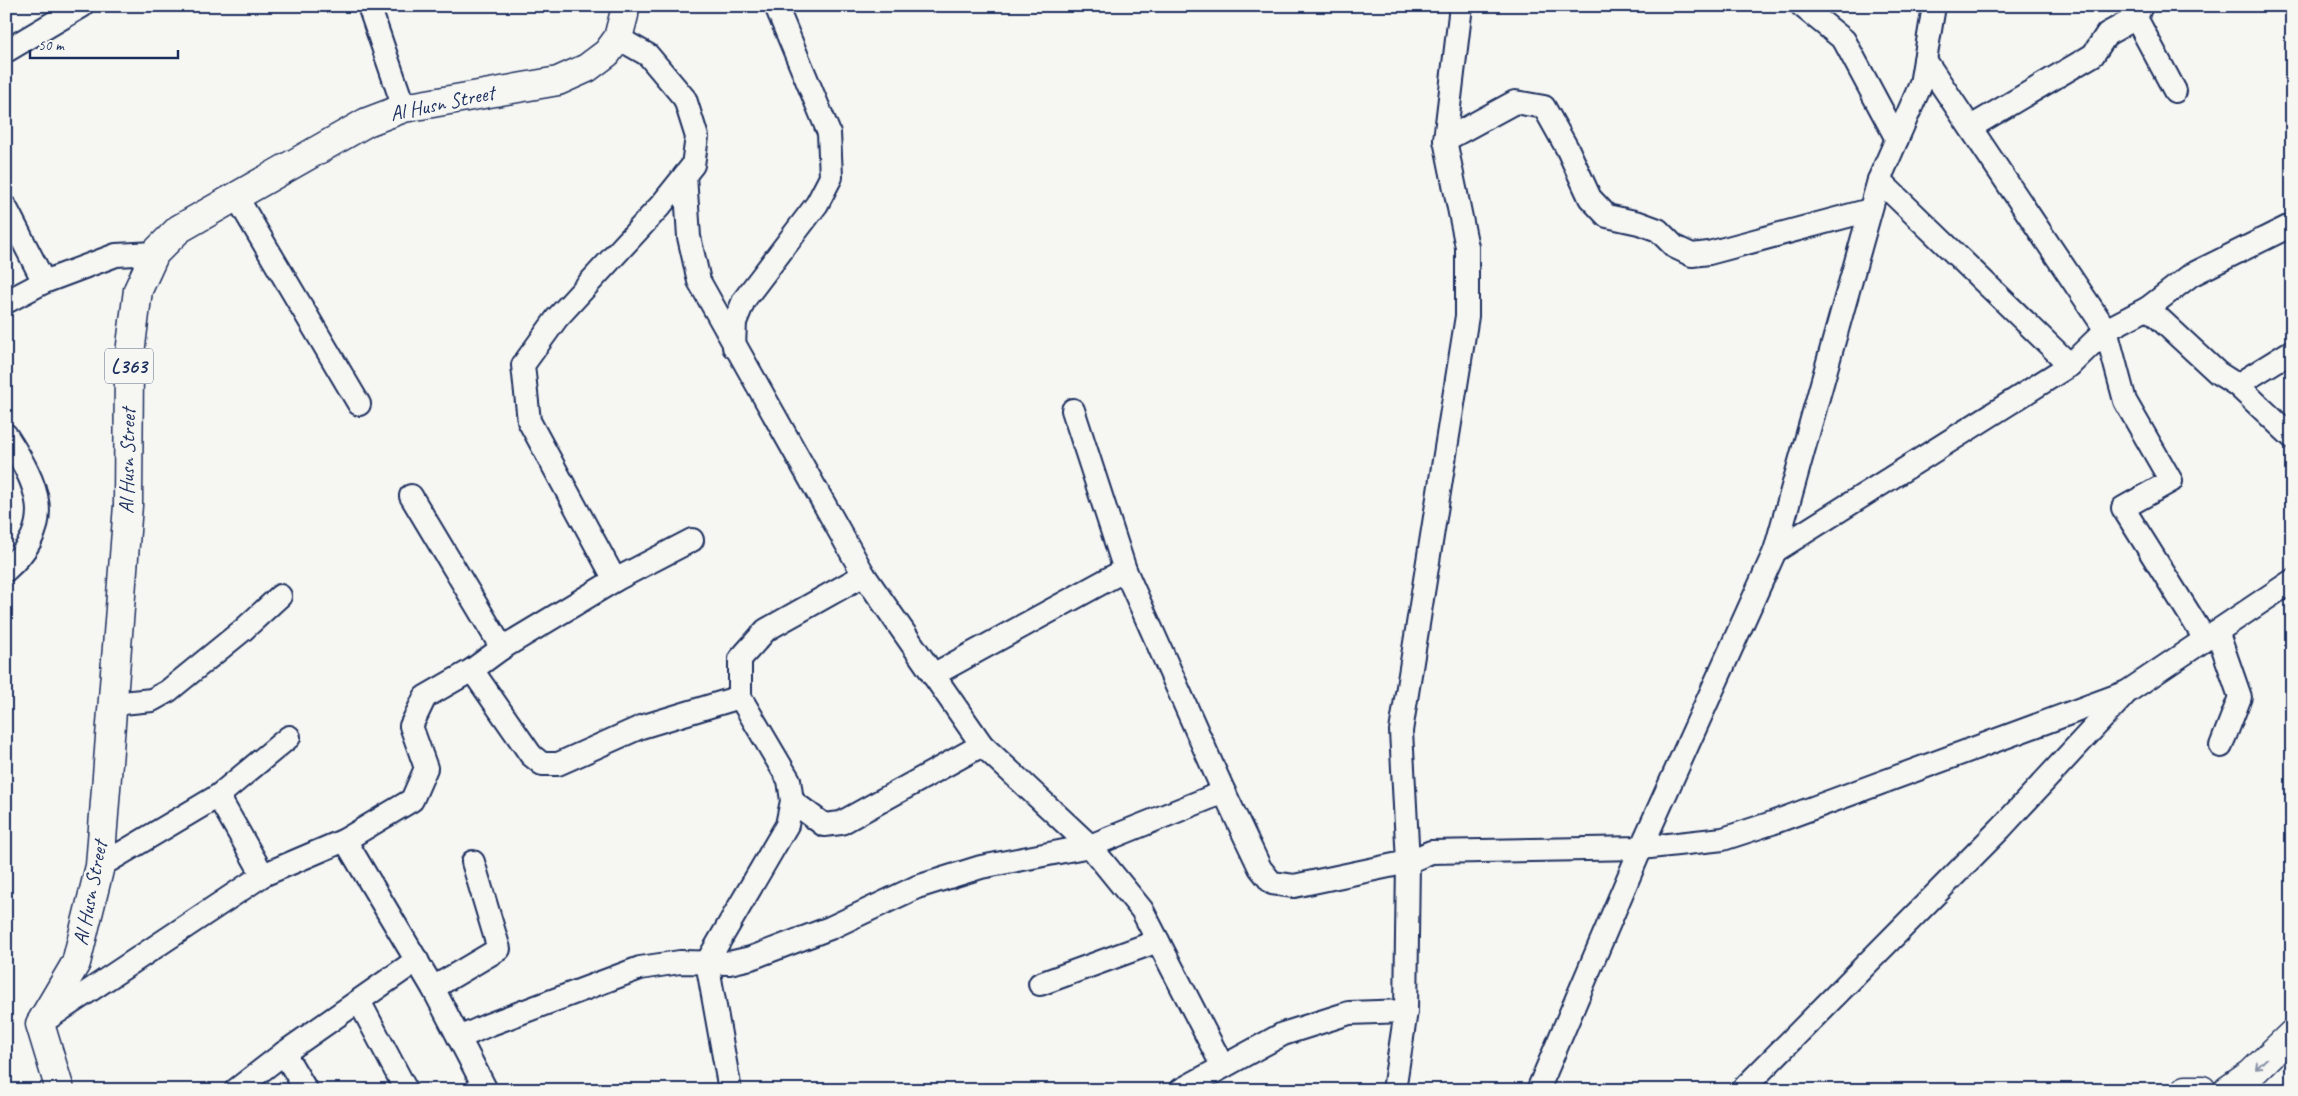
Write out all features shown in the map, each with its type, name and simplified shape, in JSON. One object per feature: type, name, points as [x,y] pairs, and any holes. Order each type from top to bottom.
[{"type":"main road","name":"Al Husn Street","points":[[40,1024],[76,963],[100,866],[128,505],[129,361],[138,290],[155,253],[179,229],[367,122],[404,108],[558,80],[587,68],[607,53],[618,38],[625,6]]},
{"type":"main road","points":[[40,1024],[60,1090]]},
{"type":"main road","points":[[2228,1090],[2251,1074],[2292,1034]]},
{"type":"main road","points":[[2186,1090],[2202,1090]]},
{"type":"street","points":[[6,51],[82,6]]},
{"type":"street","points":[[369,6],[404,108]]},
{"type":"street","points":[[734,347],[735,322],[744,300],[817,204],[831,177],[829,133],[776,6]]},
{"type":"street","points":[[1394,1090],[1406,1011],[1408,862],[1401,731],[1467,316],[1466,247],[1445,140],[1461,6]]},
{"type":"street","points":[[1802,6],[1844,40],[1897,139]]},
{"type":"street","points":[[1538,1090],[1641,848],[1775,551],[1879,180],[1921,84],[1934,6]]},
{"type":"street","points":[[1971,128],[2093,55],[2107,34],[2133,13],[2175,90]]},
{"type":"street","points":[[615,580],[529,421],[523,365],[557,318],[661,204],[693,165],[697,136],[685,99],[648,55],[618,38]]},
{"type":"street","points":[[1925,60],[2106,330],[2125,401],[2171,481],[2123,508],[2211,635],[2240,697],[2221,746]]},
{"type":"street","points":[[1445,140],[1515,102],[1544,107],[1568,150],[1590,198],[1607,216],[1639,222],[1658,230],[1675,247],[1692,255],[1709,253],[1870,210]]},
{"type":"street","points":[[685,175],[689,237],[699,281],[734,347],[864,575],[982,745],[1090,846],[1142,910],[1223,1067]]},
{"type":"street","points":[[1879,180],[2070,365]]},
{"type":"street","points":[[236,196],[359,404]]},
{"type":"street","points":[[6,208],[44,282]]},
{"type":"street","points":[[1775,551],[2070,365],[2106,330],[2148,308],[2191,275],[2292,225]]},
{"type":"street","points":[[6,302],[44,282],[116,255],[155,253]]},
{"type":"street","points":[[2148,308],[2218,373],[2237,385],[2292,437]]},
{"type":"street","points":[[2237,385],[2292,351]]},
{"type":"street","points":[[1073,410],[1125,570],[1224,792],[1260,868],[1272,883],[1294,886],[1408,862],[1431,852],[1457,850],[1641,848],[1723,839],[1772,823],[2126,692],[2292,581]]},
{"type":"street","points":[[6,435],[25,465],[39,502],[35,536],[16,561],[6,570]]},
{"type":"street","points":[[411,496],[502,648]]},
{"type":"street","points":[[40,1024],[263,875],[345,840],[412,800],[426,768],[411,726],[425,697],[472,670],[502,648],[615,580],[692,540]]},
{"type":"street","points":[[933,674],[1125,570]]},
{"type":"street","points":[[730,1090],[707,962],[787,825],[792,801],[789,780],[740,697],[740,659],[766,630],[864,575]]},
{"type":"street","points":[[112,704],[152,700],[168,691],[229,642],[280,596]]},
{"type":"street","points":[[472,670],[531,754],[542,764],[558,764],[641,727],[740,697]]},
{"type":"street","points":[[1742,1090],[2001,828],[2126,692]]},
{"type":"street","points":[[100,866],[218,796],[289,737]]},
{"type":"street","points":[[792,801],[824,825],[842,823],[982,745]]},
{"type":"street","points":[[459,1038],[488,1025],[640,968],[680,962],[729,963],[751,958],[830,928],[917,886],[972,870],[1090,846],[1224,792]]},
{"type":"street","points":[[218,796],[263,875]]},
{"type":"street","points":[[345,840],[433,988],[486,1090]]},
{"type":"street","points":[[433,988],[498,949],[473,862]]},
{"type":"street","points":[[1040,984],[1158,941]]},
{"type":"street","points":[[236,1090],[284,1053],[417,960]]},
{"type":"street","points":[[359,1000],[406,1090]]},
{"type":"street","points":[[1181,1090],[1284,1034],[1349,1013],[1406,1011]]},
{"type":"street","points":[[284,1053],[306,1090]]}]
